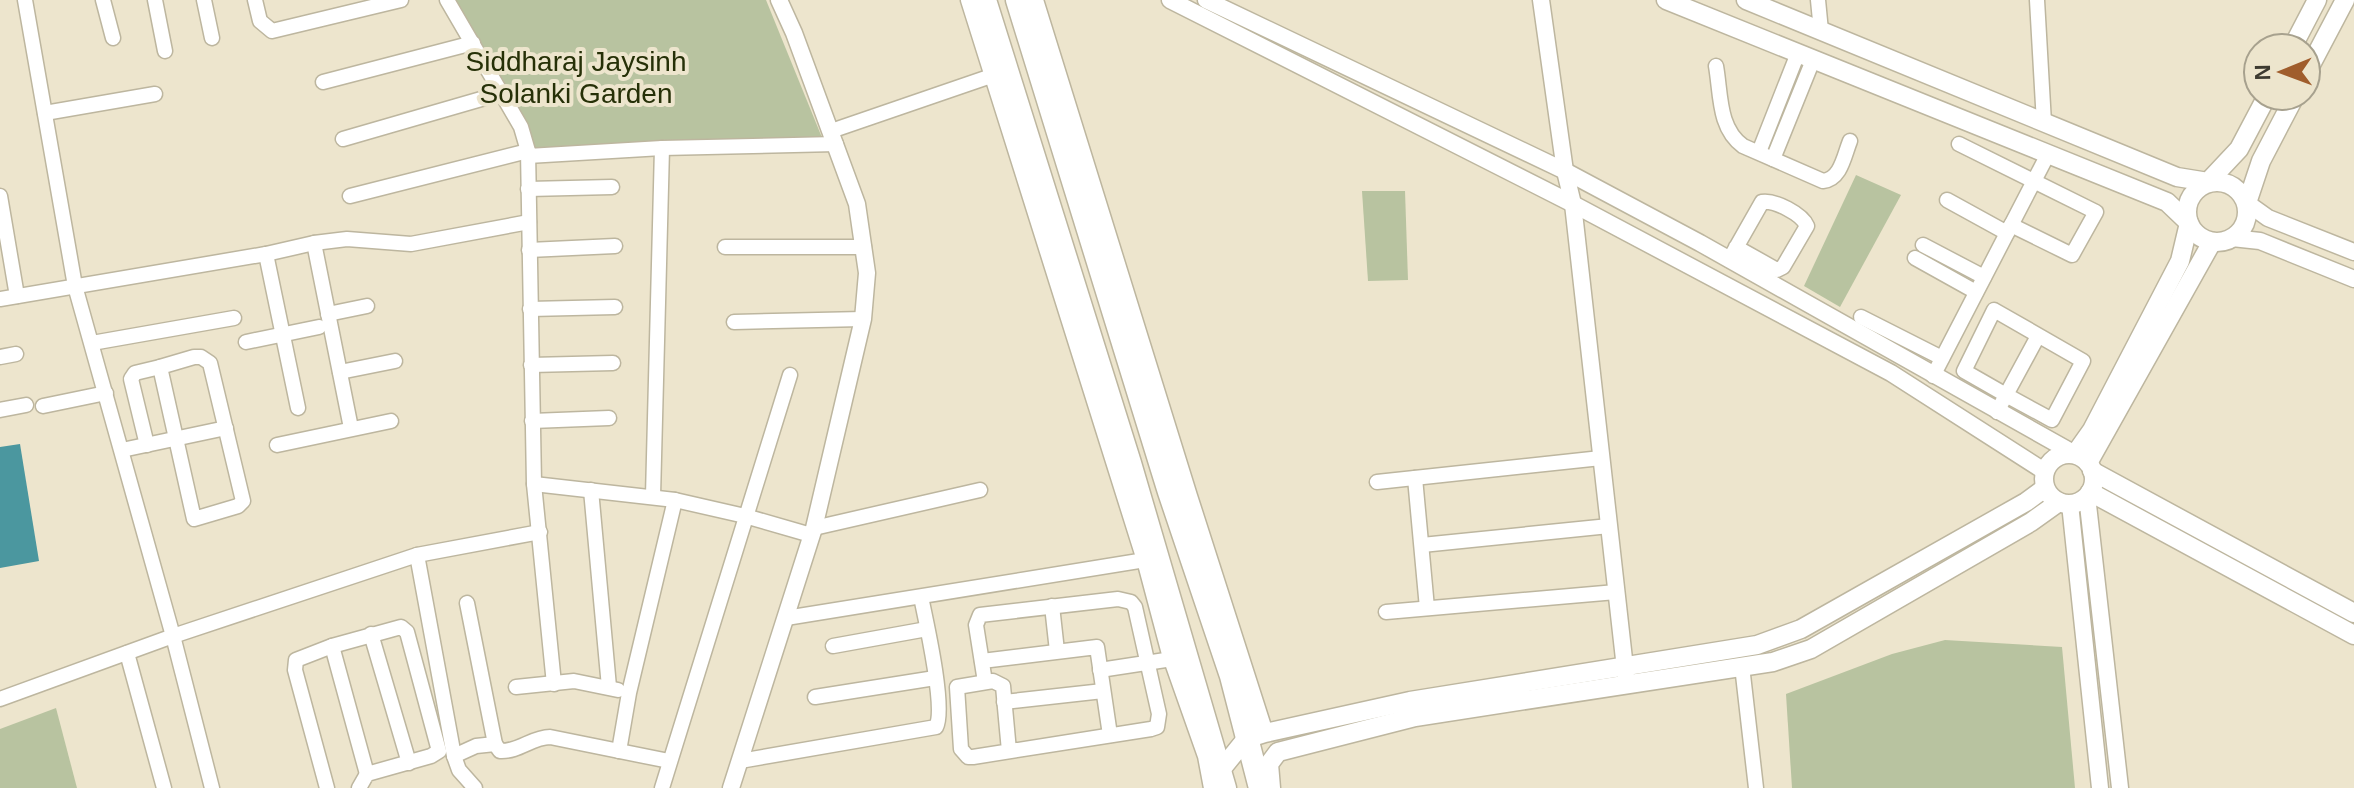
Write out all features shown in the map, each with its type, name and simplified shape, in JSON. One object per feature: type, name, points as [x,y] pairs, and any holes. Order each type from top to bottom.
[{"type":"main road","points":[[985,0],[1000,73],[1219,782]]},
{"type":"main road","points":[[1017,0],[1163,442],[1231,676],[1256,736],[1260,788]]},
{"type":"main road","points":[[1666,0],[2167,202],[2195,232],[2212,242],[2232,238],[2245,223],[2247,203],[2261,161],[2287,112]]},
{"type":"main road","points":[[1746,0],[2177,177],[2227,184],[2236,188],[2247,203]]},
{"type":"main road","points":[[2300,32],[2317,0]]},
{"type":"main road","points":[[2322,44],[2345,0]]},
{"type":"main road","points":[[1219,782],[1256,736],[1410,701],[1626,674],[1773,662],[1811,649],[2064,503],[2089,494],[2094,482],[2085,463],[2092,430],[2180,261],[2189,223],[2189,203],[2193,194],[2239,149],[2259,112]]},
{"type":"main road","points":[[2085,463],[2212,242]]},
{"type":"main road","points":[[1271,788],[1269,764],[1278,752],[1415,717],[1757,645],[1801,629],[2026,502],[2045,480],[2055,458],[2064,454],[2354,613]]},
{"type":"main road","points":[[2045,480],[2064,503]]},
{"type":"main road","points":[[2089,494],[2354,635]]},
{"type":"street","points":[[25,0],[75,286],[212,788]]},
{"type":"street","points":[[103,0],[113,38]]},
{"type":"street","points":[[155,0],[165,51]]},
{"type":"street","points":[[204,0],[212,38]]},
{"type":"street","points":[[255,0],[260,21],[272,31],[401,0]]},
{"type":"street","points":[[447,0],[521,127],[528,153],[534,484],[554,684]]},
{"type":"street","points":[[731,788],[812,531],[863,319],[867,273],[857,204],[779,0]]},
{"type":"street","points":[[350,196],[528,153],[834,138],[1000,73],[969,0]]},
{"type":"street","points":[[1035,0],[1163,442]]},
{"type":"street","points":[[1170,0],[1573,204],[1891,373],[2045,480]]},
{"type":"street","points":[[1206,0],[1733,254],[1933,376],[2085,463]]},
{"type":"street","points":[[1541,0],[1565,171],[1573,204],[1626,674]]},
{"type":"street","points":[[1818,0],[1821,31]]},
{"type":"street","points":[[2037,0],[2044,123]]},
{"type":"street","points":[[323,82],[473,43]]},
{"type":"street","points":[[1766,156],[1805,57]]},
{"type":"street","points":[[1716,66],[1726,128],[1732,138],[1823,181],[1836,176],[1850,141]]},
{"type":"street","points":[[343,139],[502,93]]},
{"type":"street","points":[[45,113],[155,94]]},
{"type":"street","points":[[1947,200],[2072,255],[2096,212],[1959,144]]},
{"type":"street","points":[[653,496],[662,148]]},
{"type":"street","points":[[1933,376],[2048,154]]},
{"type":"street","points":[[528,189],[612,187]]},
{"type":"street","points":[[0,196],[5,249],[17,296]]},
{"type":"street","points":[[1770,201],[1804,219],[1807,226],[1783,267],[1777,270],[1733,254],[1762,202],[1770,201]]},
{"type":"street","points":[[2247,203],[2268,218],[2354,252]]},
{"type":"street","points":[[0,299],[266,254],[314,243],[347,239],[411,244],[529,222]]},
{"type":"street","points":[[2232,238],[2260,241],[2354,279]]},
{"type":"street","points":[[314,243],[351,428]]},
{"type":"street","points":[[529,250],[615,246]]},
{"type":"street","points":[[725,247],[864,247]]},
{"type":"street","points":[[1976,292],[1919,252],[1984,277]]},
{"type":"street","points":[[266,254],[298,408]]},
{"type":"street","points":[[328,314],[367,306]]},
{"type":"street","points":[[530,309],[615,307]]},
{"type":"street","points":[[1994,310],[2083,361],[2052,420],[2006,395],[1964,371],[1994,310]]},
{"type":"street","points":[[1861,317],[1942,358]]},
{"type":"street","points":[[92,343],[234,318]]},
{"type":"street","points":[[734,322],[863,319]]},
{"type":"street","points":[[246,342],[319,327]]},
{"type":"street","points":[[1997,412],[2038,336]]},
{"type":"street","points":[[0,357],[16,354]]},
{"type":"street","points":[[147,445],[131,379],[135,373],[201,357],[210,363],[243,501],[238,506],[194,519],[160,367]]},
{"type":"street","points":[[340,372],[395,361]]},
{"type":"street","points":[[531,365],[613,363]]},
{"type":"street","points":[[662,788],[790,375]]},
{"type":"street","points":[[43,406],[106,393]]},
{"type":"street","points":[[0,410],[26,405]]},
{"type":"street","points":[[532,421],[609,418]]},
{"type":"street","points":[[277,445],[391,421]]},
{"type":"street","points":[[122,450],[226,428]]},
{"type":"street","points":[[1377,482],[1601,458]]},
{"type":"street","points":[[1123,466],[1172,659],[1206,756],[1219,782]]},
{"type":"street","points":[[1415,478],[1427,608]]},
{"type":"street","points":[[534,484],[653,496],[812,531],[980,490]]},
{"type":"street","points":[[591,490],[609,687]]},
{"type":"street","points":[[2089,494],[2120,788]]},
{"type":"street","points":[[619,751],[629,693],[675,500]]},
{"type":"street","points":[[2064,503],[2100,788]]},
{"type":"street","points":[[1422,545],[1609,526]]},
{"type":"street","points":[[0,699],[173,636],[417,555],[540,532]]},
{"type":"street","points":[[417,555],[454,756],[459,770],[475,788]]},
{"type":"street","points":[[786,618],[1145,560]]},
{"type":"street","points":[[1386,612],[1616,592]]},
{"type":"street","points":[[740,761],[936,727],[939,718],[935,678],[921,597]]},
{"type":"street","points":[[985,682],[976,625],[980,615],[1118,599],[1131,602],[1135,607],[1159,714],[1157,727],[973,757],[963,754],[956,690],[962,684],[998,682],[1003,686],[1009,751]]},
{"type":"street","points":[[467,603],[495,744],[504,752],[541,737],[550,737],[669,761]]},
{"type":"street","points":[[1052,606],[1057,651]]},
{"type":"street","points":[[327,788],[295,665],[299,658],[332,646],[401,627],[407,632],[439,747],[436,754],[367,774]]},
{"type":"street","points":[[833,646],[927,629]]},
{"type":"street","points":[[371,634],[409,763]]},
{"type":"street","points":[[332,646],[367,774],[359,788]]},
{"type":"street","points":[[982,661],[1097,647],[1110,735]]},
{"type":"street","points":[[127,653],[164,788]]},
{"type":"street","points":[[1100,670],[1172,659]]},
{"type":"street","points":[[1742,666],[1756,788]]},
{"type":"street","points":[[815,697],[935,678]]},
{"type":"street","points":[[516,687],[582,682],[629,693]]},
{"type":"street","points":[[1004,702],[1103,691]]},
{"type":"street","points":[[454,756],[476,746],[495,744]]},
{"type":"green space","name":"Siddharaj Jaysinh Solanki Garden","points":[[451,0],[766,0],[825,145],[528,156]]},
{"type":"green space","points":[[1856,175],[1901,195],[1840,307],[1804,286]]},
{"type":"green space","points":[[1362,191],[1405,191],[1408,280],[1368,281]]},
{"type":"green space","points":[[1945,640],[2062,647],[2075,788],[1792,788],[1786,694],[1892,654]]},
{"type":"green space","points":[[56,708],[77,788],[0,788],[0,729]]},
{"type":"water","points":[[20,444],[39,561],[0,568],[0,447]]}]
